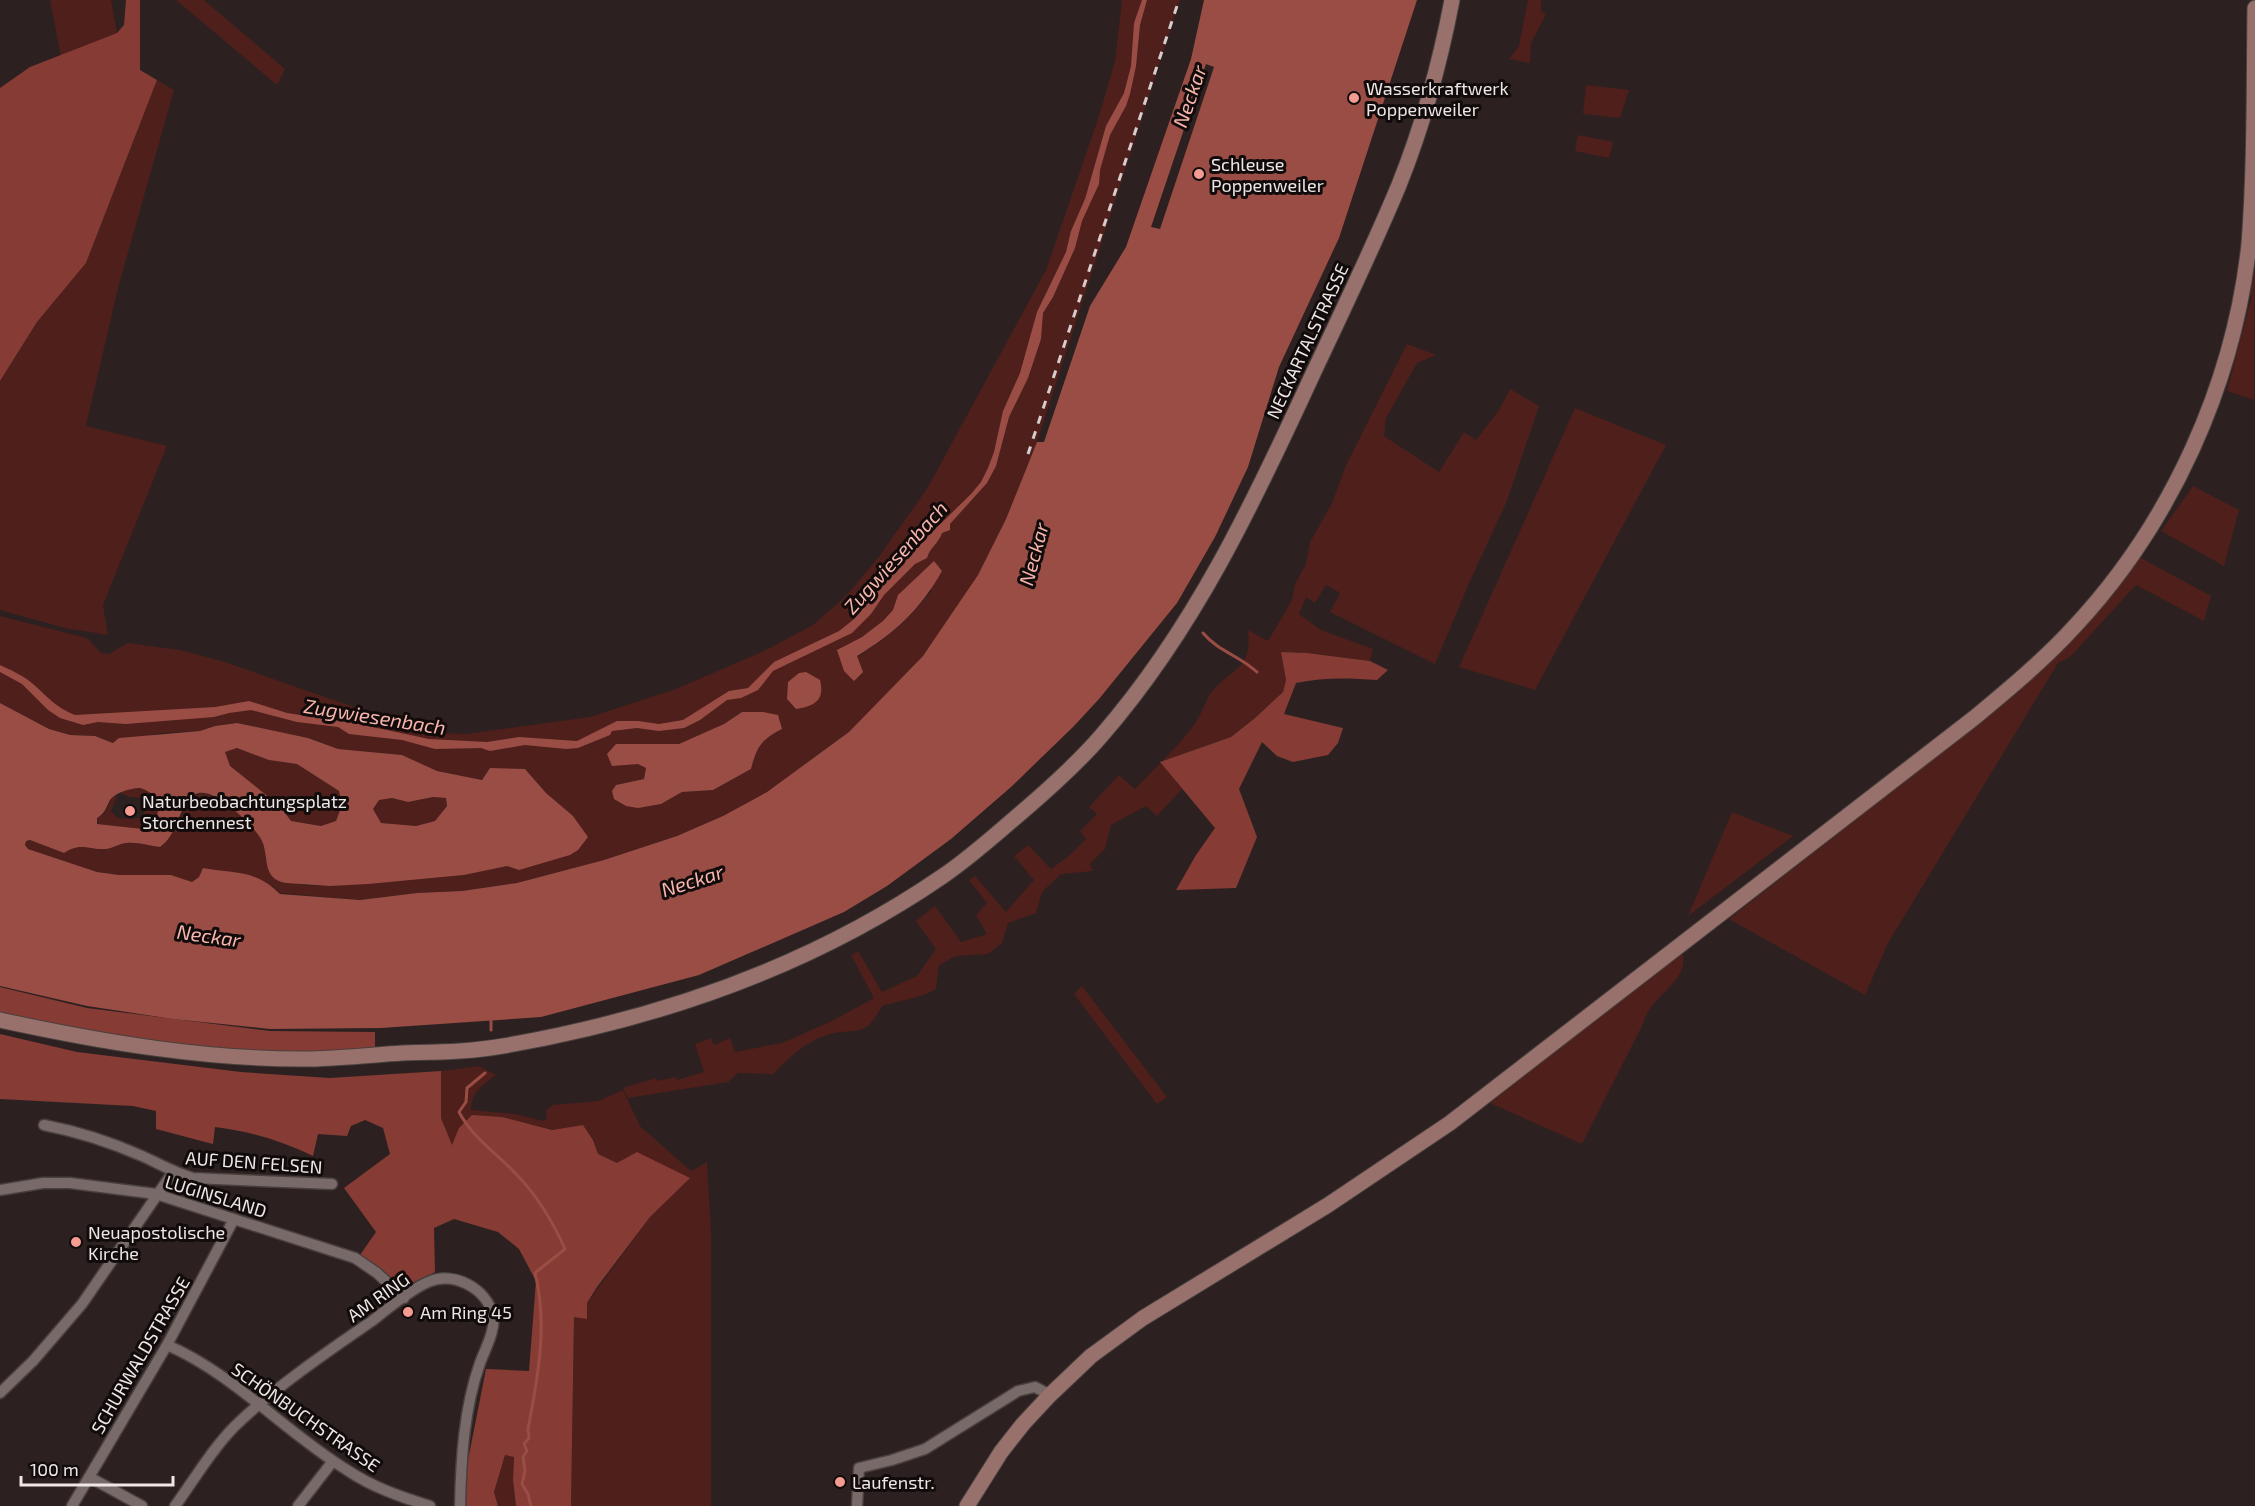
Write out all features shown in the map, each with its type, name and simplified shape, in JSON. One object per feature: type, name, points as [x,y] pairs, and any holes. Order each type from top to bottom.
[{"type":"street","name":"NECKARTALSTRASSE","points":[[0,1020],[72,1035],[207,1054],[309,1059],[501,1047],[576,1032],[680,1003],[771,970],[840,939],[944,875],[978,850],[1072,767],[1102,736],[1149,677],[1186,623],[1221,563],[1270,467],[1399,183],[1426,108],[1442,50],[1452,0]]},
{"type":"street","points":[[967,1506],[1001,1452],[1050,1395],[1091,1356],[1143,1318],[1328,1205],[1450,1123],[1966,724],[2043,659],[2075,626],[2121,570],[2167,497],[2194,443],[2214,394],[2229,346],[2245,272],[2252,203],[2255,8]]},
{"type":"street","name":"AUF DEN FELSEN","points":[[44,1125],[87,1134],[144,1157],[173,1172],[193,1178],[332,1184]]},
{"type":"street","name":"AUF DEN FELSEN","points":[[0,1393],[33,1361],[82,1304],[173,1172]]},
{"type":"street","name":"LUGINSLAND","points":[[0,1190],[70,1183],[156,1194],[355,1258],[377,1273],[404,1298]]},
{"type":"street","name":"SCHURWALDSTRASSE","points":[[72,1506],[167,1345],[234,1219]]},
{"type":"street","name":"AM RING","points":[[175,1506],[220,1443],[259,1405],[341,1342],[404,1298],[429,1282],[453,1279],[472,1286],[480,1292],[493,1316],[492,1330],[476,1377],[468,1414],[461,1465],[460,1506]]},
{"type":"street","name":"SCHÖNBUCHSTRASSE","points":[[167,1345],[200,1362],[333,1461],[380,1489],[430,1506]]},
{"type":"street","points":[[857,1506],[859,1468],[925,1449],[1018,1391],[1035,1387],[1050,1395]]},
{"type":"street","points":[[298,1506],[333,1461]]},
{"type":"street","points":[[89,1477],[142,1506]]},
{"type":"shaded area","points":[[50,0],[111,0],[117,33],[61,56]]},
{"type":"shaded area","points":[[126,0],[140,0],[140,70],[157,80],[86,263],[37,322],[0,381],[0,88],[30,67],[117,33],[124,25]]},
{"type":"shaded area","points":[[176,0],[204,0],[285,69],[277,85]]},
{"type":"shaded area","points":[[1122,0],[1180,0],[1037,442],[1006,519],[978,575],[947,624],[923,656],[849,732],[767,792],[723,816],[677,836],[604,860],[517,883],[462,891],[417,893],[360,900],[279,893],[273,886],[204,868],[199,877],[192,882],[171,875],[119,875],[97,872],[28,849],[25,845],[26,841],[30,840],[63,853],[75,848],[108,849],[127,843],[160,847],[174,830],[190,799],[198,794],[206,794],[216,797],[238,813],[263,842],[266,850],[265,859],[302,885],[330,886],[464,875],[507,865],[546,793],[525,769],[490,768],[482,780],[437,771],[402,755],[338,749],[308,738],[237,723],[200,731],[161,733],[113,743],[95,736],[70,735],[49,729],[0,703],[0,616],[87,638],[101,653],[109,654],[128,643],[180,650],[225,662],[368,712],[416,732],[465,734],[590,717],[676,689],[764,651],[813,625],[846,596],[878,558],[928,487],[1046,270],[1099,116],[1115,61]],"holes":[[[932,590],[898,627],[857,657],[838,650],[884,621],[894,609],[898,595]],[[742,712],[782,729],[761,744],[751,769],[713,790],[682,792],[661,804],[616,785],[644,779],[646,768],[638,764],[632,745],[679,744],[724,724]]]},
{"type":"shaded area","points":[[1528,0],[1541,0],[1541,11],[1546,14],[1531,43],[1530,63],[1509,59],[1519,46]]},
{"type":"shaded area","points":[[157,80],[174,90],[118,288],[86,426],[167,446],[103,605],[108,635],[65,628],[0,610],[0,381],[37,322],[86,263]]},
{"type":"shaded area","points":[[1586,85],[1629,90],[1620,118],[1583,114]]},
{"type":"shaded area","points":[[1578,135],[1613,142],[1609,158],[1575,151]]},
{"type":"shaded area","points":[[2255,240],[2254,400],[2227,391],[2252,296],[2248,295]]},
{"type":"shaded area","points":[[1407,344],[1436,355],[1417,363],[1386,418],[1384,436],[1439,472],[1464,432],[1476,440],[1499,410],[1510,389],[1539,406],[1507,501],[1435,664],[1330,612],[1340,593],[1326,585],[1315,603],[1306,597],[1299,614],[1321,630],[1373,649],[1370,661],[1282,652],[1286,680],[1283,692],[1255,718],[1231,737],[1162,761],[1194,725],[1210,694],[1243,662],[1249,644],[1248,630],[1268,641],[1292,600],[1295,584],[1306,564],[1310,542],[1332,503],[1347,463]]},
{"type":"shaded area","points":[[1575,408],[1666,445],[1535,690],[1459,667]]},
{"type":"shaded area","points":[[2193,486],[2239,510],[2224,566],[2161,531]]},
{"type":"shaded area","points":[[2139,557],[2211,596],[2204,621],[2136,585],[2071,656],[2058,663],[1888,943],[1865,995],[1729,919],[2016,694],[2077,634]]},
{"type":"shaded area","points":[[1281,652],[1370,661],[1388,670],[1377,680],[1336,678],[1296,683],[1284,714],[1343,728],[1338,743],[1328,755],[1293,762],[1277,756],[1262,742],[1239,789],[1257,837],[1236,888],[1176,890],[1215,828],[1160,762],[1231,737],[1255,718],[1283,692],[1286,680]]},
{"type":"shaded area","points":[[237,748],[269,760],[297,764],[339,791],[342,805],[336,821],[321,826],[291,821],[280,806],[229,766],[225,752]]},
{"type":"shaded area","points":[[1161,763],[1182,789],[1157,816],[1146,806],[1111,825],[1105,849],[1090,864],[1093,871],[1061,874],[1042,892],[1036,913],[1008,923],[1002,943],[988,954],[956,956],[939,965],[936,989],[924,995],[882,1006],[876,1017],[864,1028],[827,1035],[804,1046],[773,1074],[738,1073],[728,1082],[628,1098],[623,1088],[656,1078],[657,1081],[676,1077],[677,1080],[704,1072],[695,1044],[711,1038],[714,1045],[730,1038],[735,1052],[782,1043],[832,1021],[874,998],[851,955],[858,951],[882,992],[917,976],[936,949],[916,921],[935,906],[961,942],[987,934],[976,915],[987,903],[969,880],[975,876],[1006,912],[1034,880],[1014,856],[1028,845],[1051,869],[1069,856],[1086,839],[1080,831],[1097,814],[1089,807],[1119,775],[1135,789]]},
{"type":"shaded area","points":[[140,788],[152,794],[158,802],[158,813],[153,826],[143,829],[98,824],[97,818],[105,813],[112,797],[117,796],[111,811],[117,818],[142,817],[149,802],[121,793],[127,789]]},
{"type":"shaded area","points":[[433,797],[446,798],[447,806],[435,821],[415,826],[380,823],[373,809],[379,800],[392,798],[408,802]]},
{"type":"shaded area","points":[[1732,812],[1793,836],[1688,916]]},
{"type":"shaded area","points":[[1678,955],[1683,955],[1680,974],[1652,1005],[1582,1144],[1490,1103]]},
{"type":"shaded area","points":[[1082,986],[1167,1097],[1157,1104],[1074,994]]},
{"type":"shaded area","points":[[0,987],[87,1008],[270,1031],[375,1032],[375,1051],[236,1050],[101,1032],[0,1012]]},
{"type":"shaded area","points":[[0,1034],[77,1052],[241,1072],[330,1078],[441,1071],[441,1118],[452,1145],[459,1128],[472,1115],[502,1117],[552,1130],[583,1125],[593,1140],[598,1154],[617,1163],[637,1152],[690,1178],[650,1217],[597,1287],[587,1303],[587,1319],[574,1317],[571,1506],[516,1506],[513,1480],[514,1457],[505,1455],[494,1492],[498,1506],[466,1506],[467,1465],[486,1369],[529,1371],[536,1281],[519,1249],[498,1232],[454,1219],[434,1228],[435,1272],[398,1290],[360,1255],[376,1232],[344,1188],[390,1154],[383,1128],[365,1120],[351,1126],[347,1136],[318,1134],[313,1156],[278,1141],[228,1129],[215,1127],[213,1144],[156,1129],[156,1111],[133,1106],[0,1099]]},
{"type":"shaded area","points":[[479,1066],[496,1075],[475,1094],[471,1110],[515,1114],[544,1121],[547,1118],[546,1110],[553,1105],[598,1101],[623,1090],[640,1126],[691,1171],[707,1162],[711,1232],[711,1506],[571,1506],[574,1316],[587,1303],[650,1217],[689,1178],[637,1153],[617,1164],[598,1154],[593,1139],[583,1125],[552,1130],[502,1117],[452,1146],[441,1118],[441,1071]]},
{"type":"shaded area","points":[[505,1455],[514,1456],[513,1480],[516,1506],[498,1506],[494,1492]]},
{"type":"water","points":[[1142,0],[1147,0],[1140,25],[1136,66],[1130,94],[1110,135],[1100,170],[1099,184],[1082,221],[1075,248],[1053,297],[1043,313],[1041,339],[1028,378],[1009,417],[996,466],[987,483],[950,524],[950,530],[942,533],[927,558],[915,564],[884,595],[871,614],[852,633],[773,671],[758,690],[741,698],[727,700],[700,720],[684,728],[659,731],[637,728],[612,731],[610,735],[578,748],[525,745],[490,751],[481,748],[435,749],[402,740],[349,734],[338,727],[297,722],[251,710],[214,717],[126,724],[98,722],[83,725],[60,718],[48,710],[22,684],[0,672],[0,665],[22,676],[57,705],[75,715],[215,707],[249,701],[287,713],[354,723],[429,739],[487,742],[519,737],[577,741],[617,721],[659,724],[683,720],[729,691],[748,688],[774,662],[839,631],[853,620],[882,581],[981,482],[994,452],[1003,411],[1020,373],[1037,312],[1066,252],[1071,231],[1085,199],[1106,126],[1124,93],[1131,66],[1134,23]]},
{"type":"water","name":"Neckar","points":[[1204,0],[1417,0],[1339,238],[1279,367],[1248,467],[1215,537],[1177,603],[1099,699],[1011,787],[951,839],[887,886],[844,912],[699,975],[541,1017],[381,1028],[270,1029],[173,1019],[87,1006],[0,986],[0,703],[49,729],[70,735],[95,736],[113,743],[119,738],[200,731],[237,723],[308,738],[338,749],[402,755],[437,771],[482,780],[490,768],[525,769],[546,793],[573,816],[588,837],[578,850],[570,855],[519,870],[507,866],[464,875],[368,884],[330,886],[286,883],[272,877],[267,865],[264,845],[250,825],[222,801],[203,793],[196,794],[185,805],[171,835],[160,847],[127,843],[108,849],[75,848],[64,853],[30,840],[26,841],[25,845],[28,849],[97,872],[119,875],[171,875],[192,882],[199,877],[203,868],[253,876],[280,894],[360,900],[417,893],[462,891],[517,883],[604,860],[677,836],[723,816],[767,792],[849,732],[923,656],[978,575],[1006,519],[1037,442],[1044,442],[1090,306],[1126,247],[1191,59]],"holes":[[[1206,64],[1214,67],[1160,229],[1151,227]],[[237,748],[269,760],[297,764],[339,791],[342,805],[336,821],[321,826],[291,821],[280,806],[230,766],[225,752]],[[136,788],[152,794],[157,802],[158,813],[153,826],[143,829],[97,824],[97,818],[114,796]],[[433,797],[446,798],[447,806],[435,821],[416,826],[381,823],[373,809],[379,800],[392,798],[408,802]]]},
{"type":"water","points":[[934,561],[942,571],[934,585],[906,620],[857,656],[863,672],[854,681],[844,671],[837,650],[862,637],[883,621],[893,610],[898,595]]},
{"type":"water","points":[[806,672],[820,680],[820,697],[813,704],[796,709],[787,699],[788,682],[799,673]]},
{"type":"water","points":[[742,712],[778,715],[782,729],[761,744],[751,769],[713,790],[682,792],[661,804],[638,808],[626,806],[614,799],[612,791],[616,785],[644,779],[646,768],[638,764],[612,766],[607,754],[616,744],[679,744],[724,724]]},
{"type":"waterway","points":[[1203,633],[1215,644],[1257,672]]},
{"type":"waterway","points":[[491,1021],[491,1030]]},
{"type":"waterway","points":[[485,1073],[467,1088],[466,1102],[459,1112],[479,1139],[533,1193],[565,1249],[535,1273],[541,1312],[540,1351],[528,1429],[529,1438],[524,1444],[527,1451],[523,1457],[525,1471],[522,1484],[531,1506]]},
{"type":"railway","points":[[1028,454],[1179,0]]},
{"type":"place","name":"Wasserkraftwerk Poppenweiler","points":[[1354,98]]},
{"type":"place","name":"Schleuse Poppenweiler","points":[[1199,174]]},
{"type":"place","name":"Naturbeobachtungsplatz Storchennest","points":[[130,811]]},
{"type":"place","name":"Neuapostolische Kirche","points":[[76,1242]]},
{"type":"place","name":"Am Ring 45","points":[[408,1312]]},
{"type":"place","name":"Laufenstr.","points":[[840,1482]]},
{"type":"water label","name":"Zugwiesenbach","points":[[895,557]]},
{"type":"water label","name":"Zugwiesenbach","points":[[375,716]]}]
